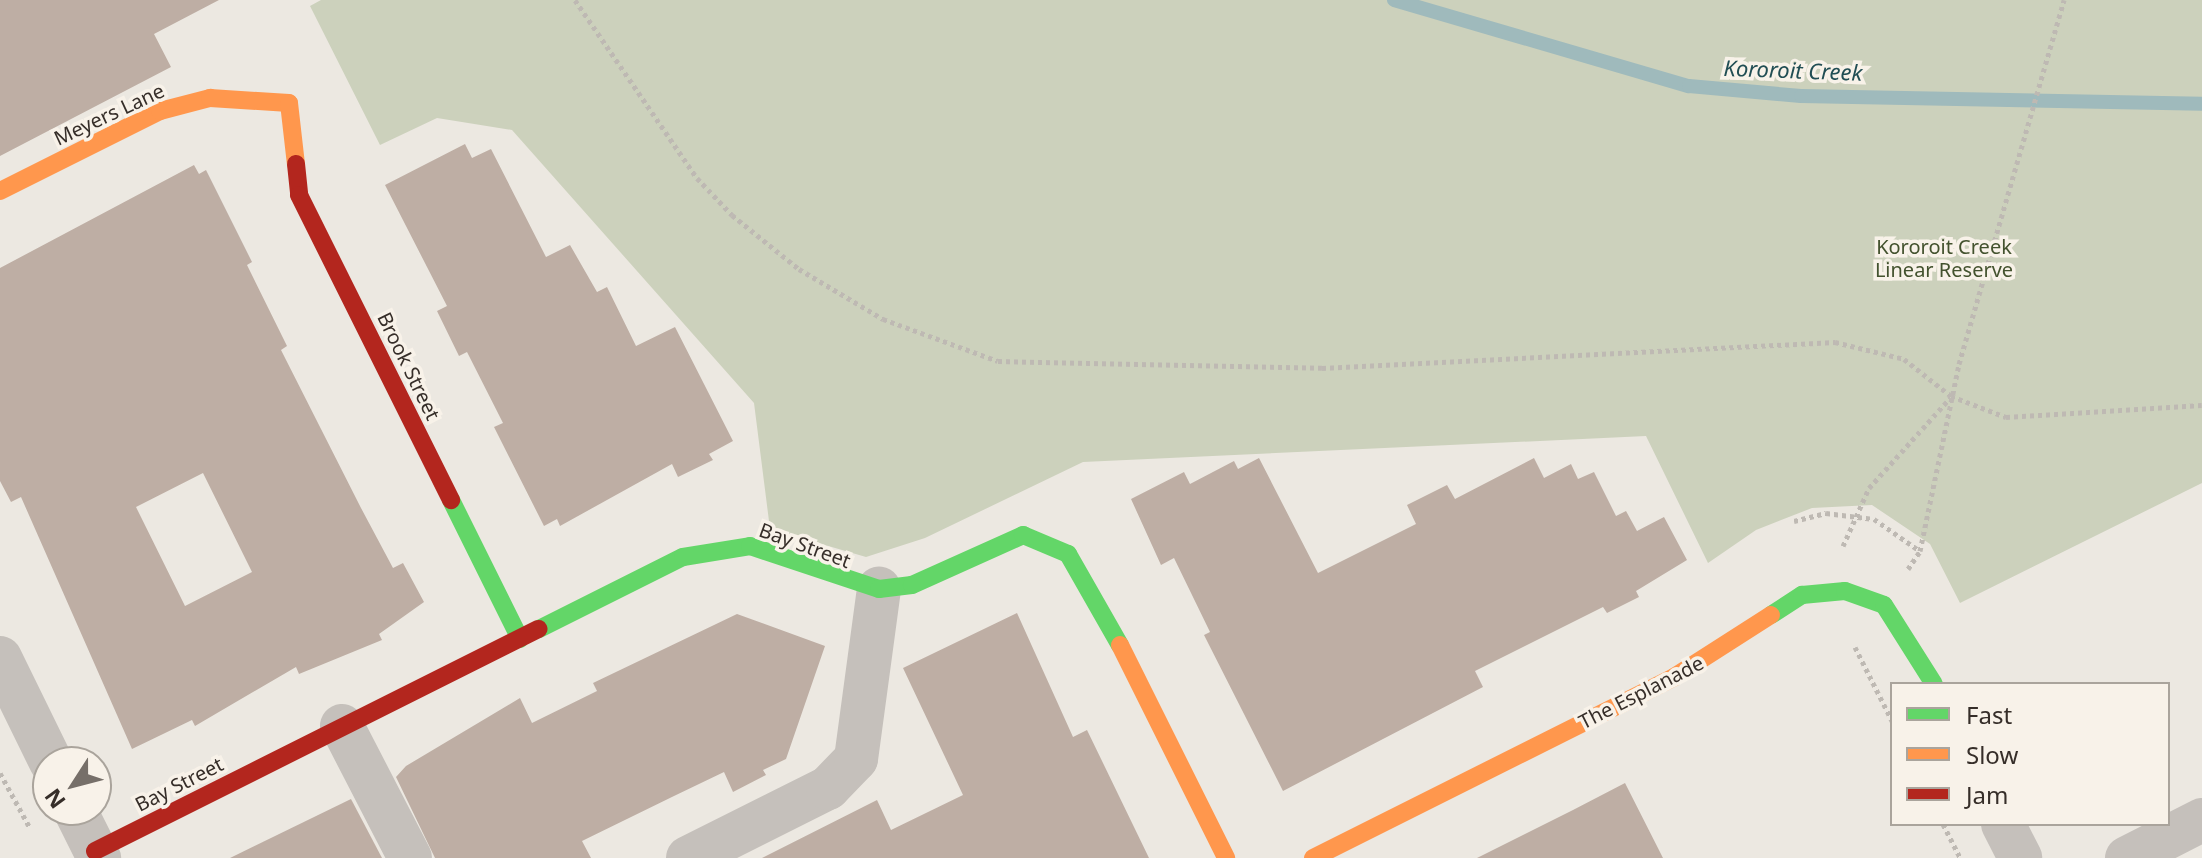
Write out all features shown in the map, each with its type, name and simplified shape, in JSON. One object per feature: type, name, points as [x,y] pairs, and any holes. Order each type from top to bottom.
[{"type":"street","name":"Meyers Lane","points":[[0,191],[160,111],[210,98],[289,103]]},
{"type":"street","name":"Brook Street","points":[[289,103],[299,195],[520,639]]},
{"type":"street","name":"Bay Street","points":[[97,855],[342,726],[720,546],[750,546],[879,589],[912,585],[1023,535],[1068,554],[1085,575],[1226,858]]},
{"type":"street","points":[[688,858],[828,788],[856,759],[879,589]]},
{"type":"street","points":[[1828,591],[1884,605],[1908,633],[1933,682]]},
{"type":"street","name":"The Esplanade","points":[[1313,858],[1685,671],[1768,611],[1828,591]]},
{"type":"street","points":[[0,658],[43,746]]},
{"type":"street","points":[[342,726],[410,858]]},
{"type":"street","points":[[2127,858],[2202,820]]},
{"type":"street","points":[[83,826],[97,855]]},
{"type":"street","points":[[2004,826],[2020,858]]},
{"type":"path","points":[[575,0],[697,178],[732,215],[799,269],[940,345],[998,361],[1322,368],[1835,342],[1904,359],[1951,396],[2006,417],[2202,405]]},
{"type":"path","points":[[1890,717],[1855,646],[1920,551],[1959,364],[2064,0]]},
{"type":"path","points":[[1828,591],[1852,517],[1951,396]]},
{"type":"path","points":[[1794,521],[1852,517],[1901,531],[1920,551]]},
{"type":"path","points":[[0,773],[32,834]]},
{"type":"path","points":[[1944,826],[1960,858]]},
{"type":"green space","name":"Kororoit Creek Linear Reserve","points":[[321,0],[2202,0],[2202,483],[1960,603],[1930,544],[1872,505],[1812,508],[1756,530],[1708,563],[1646,436],[1083,462],[925,538],[866,557],[770,529],[754,403],[512,130],[437,118],[380,145],[310,6]]},
{"type":"building","points":[[0,0],[219,0],[154,34],[171,67],[0,156]]},
{"type":"building","points":[[465,144],[472,158],[491,149],[546,257],[570,245],[597,292],[607,287],[636,346],[675,327],[733,441],[709,454],[713,460],[678,477],[672,464],[560,526],[557,519],[544,526],[494,427],[503,423],[467,352],[459,356],[437,311],[447,306],[385,185]]},
{"type":"building","points":[[194,165],[199,174],[206,170],[252,262],[247,265],[287,346],[281,350],[393,568],[403,563],[424,602],[379,634],[382,640],[299,674],[296,667],[195,726],[192,720],[132,749],[21,497],[11,502],[0,481],[0,268]],"holes":[[[203,473],[252,572],[185,606],[136,507]]]},
{"type":"building","points":[[1259,458],[1318,573],[1416,524],[1407,505],[1447,485],[1455,499],[1534,458],[1544,478],[1571,464],[1578,479],[1594,472],[1616,516],[1626,511],[1637,531],[1664,517],[1687,560],[1636,591],[1639,597],[1607,613],[1603,607],[1475,671],[1483,687],[1283,791],[1204,635],[1210,632],[1174,558],[1161,565],[1131,499],[1184,472],[1190,484],[1234,461],[1238,469]]},
{"type":"building","points":[[1017,613],[1073,737],[1087,730],[1149,858],[762,858],[877,800],[891,830],[963,795],[903,668]]},
{"type":"building","points":[[737,614],[825,646],[786,759],[763,770],[766,775],[733,792],[724,772],[582,841],[591,858],[435,858],[396,777],[406,766],[520,698],[532,723],[597,691],[593,683]]},
{"type":"building","points":[[1625,783],[1663,858],[1477,858],[1573,810]]},
{"type":"building","points":[[351,799],[382,858],[230,858]]},
{"type":"waterway","name":"Kororoit Creek","points":[[1394,0],[1689,86],[1801,96],[2202,104]]},
{"type":"traffic: fast","points":[[451,500],[520,639]]},
{"type":"traffic: fast","points":[[539,629],[683,557],[750,546],[879,589],[912,585],[1023,535],[1068,554],[1120,645]]},
{"type":"traffic: fast","points":[[1771,615],[1802,595],[1845,591],[1884,605],[1933,682]]},
{"type":"traffic: slow","points":[[0,191],[160,111],[210,98],[289,103],[296,164]]},
{"type":"traffic: slow","points":[[1313,858],[1674,677],[1771,615]]},
{"type":"traffic: slow","points":[[1120,645],[1226,858]]},
{"type":"traffic: jam","points":[[296,164],[299,195],[451,500]]},
{"type":"traffic: jam","points":[[95,851],[539,629]]}]
